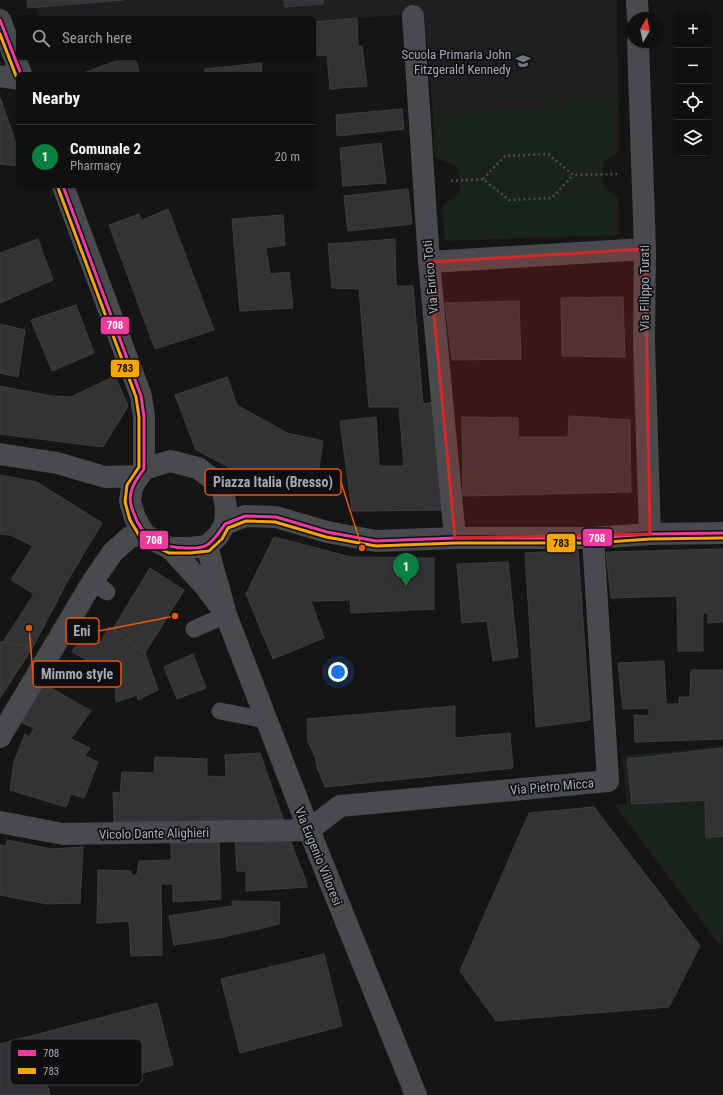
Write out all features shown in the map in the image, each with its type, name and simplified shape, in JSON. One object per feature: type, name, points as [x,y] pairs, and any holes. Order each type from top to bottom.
[{"type":"street","points":[[637,0],[638,12]]},
{"type":"street","name":"Via Enrico Toti","points":[[413,16],[429,262],[455,538]]},
{"type":"street","points":[[0,20],[20,72]]},
{"type":"street","name":"Via Filippo Turati","points":[[638,48],[644,249],[644,342],[650,534]]},
{"type":"street","points":[[0,76],[16,79]]},
{"type":"street","points":[[0,454],[57,463],[105,477],[142,473],[170,461],[198,468],[223,490],[226,508],[225,524],[218,536],[207,546],[170,548],[144,534],[135,518],[130,501],[132,487],[142,473],[144,417],[140,396],[64,188]]},
{"type":"street","points":[[429,262],[644,249]]},
{"type":"street","points":[[225,524],[245,516],[276,517],[327,532],[376,541],[455,538],[593,538],[650,534],[723,533]]},
{"type":"street","points":[[0,737],[100,586],[113,552],[130,537],[144,534]]},
{"type":"street","name":"Via Pietro Micca","points":[[309,830],[340,806],[608,781],[593,538]]},
{"type":"street","name":"Via Eugenio Villoresi","points":[[207,546],[226,615],[309,830],[416,1095]]},
{"type":"street","name":"Via Eugenio Villoresi","points":[[170,548],[204,586],[226,615]]},
{"type":"street","name":"Vicolo Dante Alighieri","points":[[0,822],[63,834],[309,830]]},
{"type":"lane","points":[[194,630],[226,615]]},
{"type":"lane","points":[[220,712],[266,720]]},
{"type":"path","points":[[423,183],[483,179],[505,156],[548,154],[573,175],[642,174]]},
{"type":"path","points":[[483,179],[509,200],[552,198],[573,175]]},
{"type":"highlighted area","points":[[645,249],[650,534],[455,538],[429,262]]},
{"type":"shaded area","name":"Scuola Primaria John Fitzgerald Kennedy","points":[[27,0],[617,0],[618,99],[433,115],[424,13],[316,22],[316,16],[38,16],[35,8],[28,8]]},
{"type":"shaded area","points":[[618,99],[619,151],[603,162],[603,186],[618,198],[619,235],[445,241],[442,206],[460,192],[458,167],[434,157],[433,115]]},
{"type":"shaded area","points":[[723,746],[723,943],[717,942],[615,805],[627,803],[622,756]]},
{"type":"building","points":[[27,0],[123,0],[28,8]]},
{"type":"building","points":[[284,0],[323,0],[323,4],[285,7]]},
{"type":"building","points":[[357,18],[358,47],[362,46],[367,86],[330,89],[327,55],[316,56],[316,22]]},
{"type":"building","points":[[119,60],[136,60],[139,72],[86,72]]},
{"type":"building","points":[[261,63],[262,72],[205,72],[205,69]]},
{"type":"building","points":[[0,97],[16,143],[16,166],[0,164]]},
{"type":"building","points":[[402,109],[404,129],[337,136],[336,115]]},
{"type":"building","points":[[381,143],[386,183],[343,186],[340,148]]},
{"type":"building","points":[[408,189],[412,224],[348,231],[344,196]]},
{"type":"building","points":[[168,209],[214,330],[155,349],[109,225],[139,214],[142,220]]},
{"type":"building","points":[[283,215],[285,245],[266,248],[270,274],[289,272],[293,308],[240,311],[232,219]]},
{"type":"building","points":[[38,239],[53,280],[0,303],[0,253]]},
{"type":"building","points":[[395,239],[396,286],[413,286],[423,404],[435,402],[445,510],[352,511],[340,421],[376,417],[379,466],[404,466],[399,407],[369,407],[359,289],[332,288],[328,244]]},
{"type":"building","points":[[623,297],[625,357],[562,356],[561,298]]},
{"type":"building","points":[[519,301],[521,359],[452,360],[445,303]]},
{"type":"building","points":[[76,305],[94,353],[52,371],[31,320]]},
{"type":"building","points":[[0,324],[25,330],[18,377],[0,373]]},
{"type":"building","points":[[115,376],[128,406],[103,447],[0,434],[0,386],[51,396],[71,397]]},
{"type":"building","points":[[227,377],[237,405],[287,433],[323,441],[315,494],[263,485],[196,450],[175,395]]},
{"type":"building","points":[[569,416],[630,420],[631,492],[463,496],[462,417],[518,418],[518,437],[568,437]]},
{"type":"building","points":[[0,475],[37,482],[102,523],[68,580],[33,647],[3,642],[34,594],[11,580],[33,546],[10,535],[0,534]]},
{"type":"building","points":[[274,537],[351,557],[434,558],[434,609],[351,613],[350,600],[311,601],[324,638],[273,659],[246,594]]},
{"type":"building","points":[[723,549],[723,622],[708,623],[708,613],[703,613],[703,651],[678,651],[677,596],[611,598],[606,552]]},
{"type":"building","points":[[578,550],[590,720],[536,727],[525,553]]},
{"type":"building","points":[[508,562],[518,657],[493,661],[487,621],[462,623],[457,564]]},
{"type":"building","points":[[150,568],[184,590],[145,653],[113,629]]},
{"type":"building","points":[[109,627],[145,653],[158,690],[138,700],[137,695],[116,702],[115,675],[72,652],[84,633],[100,643]]},
{"type":"building","points":[[0,642],[33,647],[0,698]]},
{"type":"building","points":[[193,654],[206,688],[177,699],[164,667]]},
{"type":"building","points":[[664,661],[666,704],[679,704],[679,697],[690,697],[691,670],[723,670],[723,739],[635,742],[634,715],[649,716],[649,708],[623,709],[618,663]]},
{"type":"building","points":[[44,684],[91,711],[71,739],[90,748],[85,756],[98,762],[84,798],[71,794],[66,807],[10,790],[14,762],[25,734],[29,737],[34,728],[22,723]]},
{"type":"building","points":[[455,706],[455,738],[510,733],[513,768],[325,787],[308,741],[307,719]]},
{"type":"building","points":[[723,748],[723,836],[706,838],[705,800],[632,804],[627,759]]},
{"type":"building","points":[[260,753],[284,822],[114,822],[113,792],[120,793],[122,772],[154,773],[155,757],[207,759],[207,776],[226,777],[225,755]]},
{"type":"building","points":[[594,807],[700,946],[669,1007],[496,1021],[460,971],[529,813]]},
{"type":"building","points":[[289,837],[308,887],[246,891],[246,871],[237,871],[235,839]]},
{"type":"building","points":[[7,840],[52,849],[83,847],[80,903],[47,904],[0,895],[0,845],[6,846]]},
{"type":"building","points":[[219,841],[221,899],[173,902],[173,884],[161,884],[162,955],[131,956],[129,921],[97,923],[98,870],[131,871],[131,875],[137,875],[139,861],[171,860],[171,842]]},
{"type":"building","points":[[232,901],[280,902],[279,924],[224,937],[174,945],[169,916],[232,906]]},
{"type":"building","points":[[324,954],[342,1026],[240,1053],[221,979]]},
{"type":"building","points":[[157,1003],[173,1065],[142,1073],[142,1039],[19,1039]]},
{"type":"building","points":[[10,1041],[10,1085],[47,1085],[50,1095],[0,1095],[0,1044]]},
{"type":"transit line","name":"708","points":[[0,20],[20,72]]},
{"type":"transit line","name":"783","points":[[0,34],[16,76]]},
{"type":"transit line","name":"783","points":[[58,188],[136,397],[139,417],[139,467],[127,485],[125,502],[130,520],[140,537],[154,546],[169,553],[209,551],[222,539],[228,528],[246,521],[275,522],[326,537],[376,546],[455,543],[593,543],[650,539],[723,538]]},
{"type":"transit line","name":"708","points":[[64,188],[141,396],[144,417],[144,469]]},
{"type":"transit line","name":"708","points":[[144,469],[133,486],[130,496],[131,504],[142,529],[154,540],[161,544],[177,548],[202,547],[212,541],[225,524]]},
{"type":"transit line","name":"708","points":[[225,524],[245,516],[276,517],[327,532],[376,541],[455,538],[593,538],[650,534],[723,533]]},
{"type":"place","name":"Scuola Primaria John Fitzgerald Kennedy","points":[[523,61]]},
{"type":"place","name":"Piazza Italia (Bresso)","points":[[362,548]]},
{"type":"place","name":"Comunale 2","points":[[406,586]]},
{"type":"place","name":"Eni","points":[[175,616]]},
{"type":"place","name":"Mimmo style","points":[[29,628]]}]
